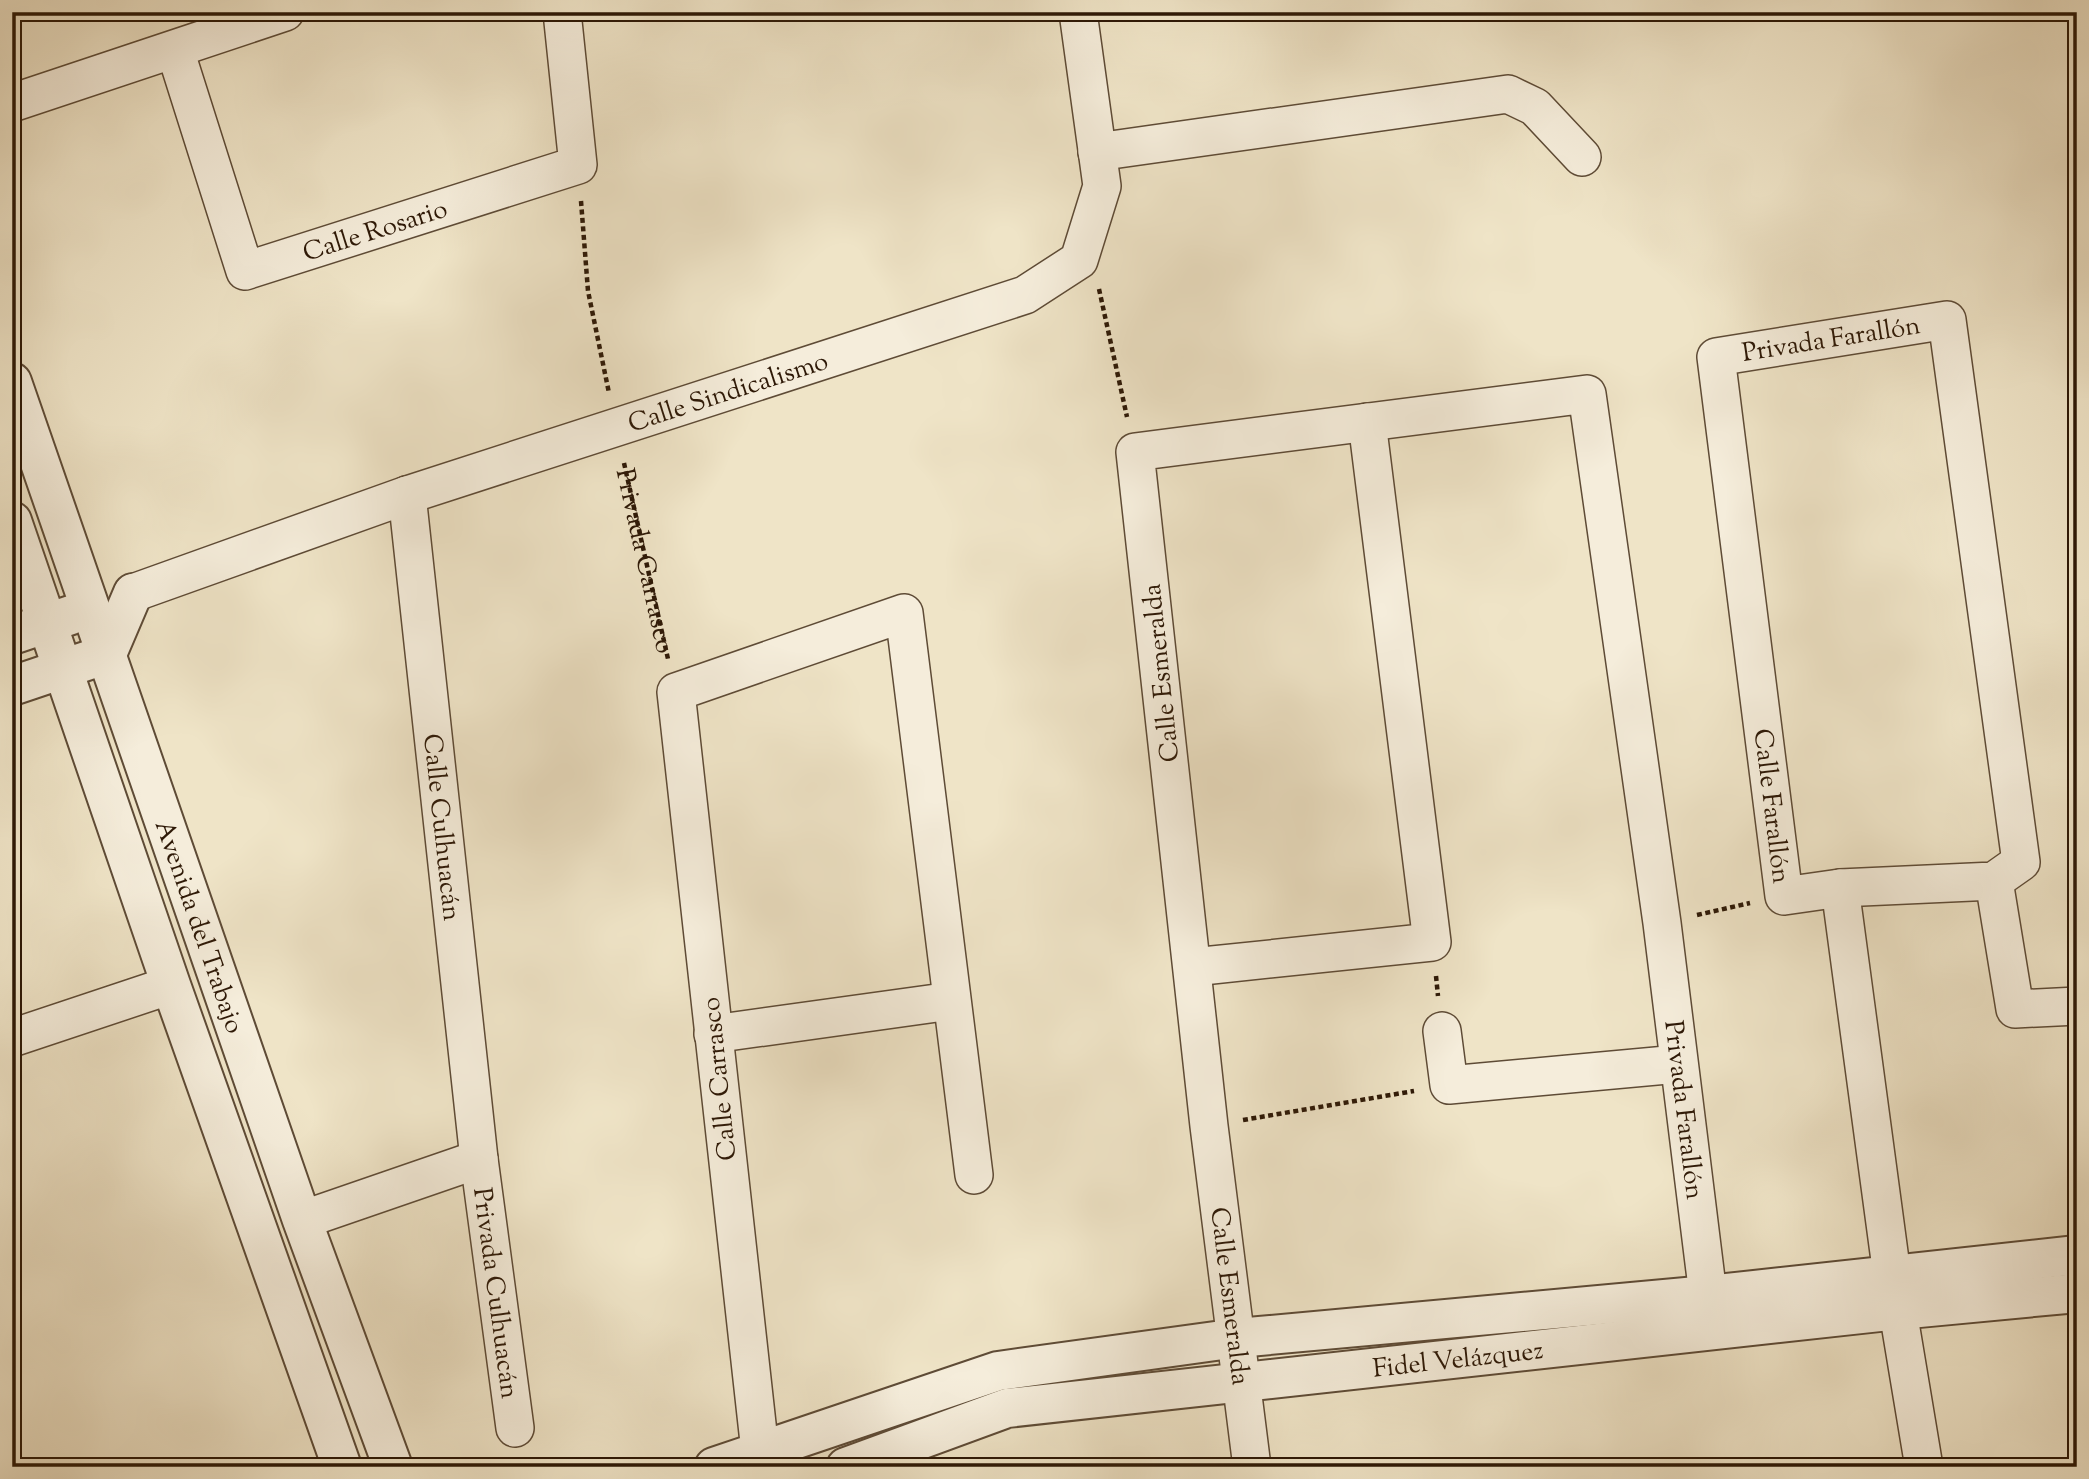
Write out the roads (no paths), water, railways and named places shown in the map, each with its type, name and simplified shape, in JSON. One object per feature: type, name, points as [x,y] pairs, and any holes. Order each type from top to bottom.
[{"type":"street","points":[[12,103],[285,12]]},
{"type":"street","name":"Calle Rosario","points":[[175,50],[245,271],[578,165],[562,12]]},
{"type":"street","name":"Calle Sindicalismo","points":[[132,593],[407,495],[1026,295],[1079,260],[1102,186],[1078,12]]},
{"type":"street","points":[[1097,152],[1508,94],[1535,107],[1581,157]]},
{"type":"street","name":"Privada Farallón","points":[[1716,357],[1947,320],[2007,872]]},
{"type":"street","name":"Calle Farallón","points":[[1716,357],[1784,896],[2007,872]]},
{"type":"street","name":"Avenida del Trabajo","points":[[12,382],[302,1220],[393,1467]]},
{"type":"street","name":"Privada Farallón","points":[[1367,422],[1587,394],[1662,923],[1708,1295]]},
{"type":"street","points":[[1193,967],[1432,942],[1367,422]]},
{"type":"street","name":"Calle Esmeralda","points":[[1252,1467],[1209,1126],[1135,452],[1367,422]]},
{"type":"street","name":"Calle Culhuacán","points":[[407,495],[479,1159]]},
{"type":"street","name":"Avenida del Trabajo","points":[[12,522],[29,629],[63,669],[171,985],[342,1467]]},
{"type":"street","points":[[29,629],[132,593]]},
{"type":"street","points":[[12,686],[107,654],[132,593]]},
{"type":"street","name":"Calle Carrasco","points":[[762,1459],[676,692],[904,613],[951,1000]]},
{"type":"street","points":[[2007,872],[2015,1009],[2077,1006]]},
{"type":"street","points":[[1839,888],[1895,1292],[1924,1467]]},
{"type":"street","points":[[12,1038],[171,985]]},
{"type":"street","points":[[713,1034],[951,1000],[974,1175]]},
{"type":"street","points":[[1443,1031],[1449,1085],[1678,1064]]},
{"type":"street","points":[[302,1220],[479,1159]]},
{"type":"street","name":"Privada Culhuacán","points":[[479,1159],[515,1428]]},
{"type":"street","points":[[1895,1292],[2077,1255]]},
{"type":"street","name":"Fidel Velázquez","points":[[846,1467],[1007,1408],[1243,1383],[1895,1292]]},
{"type":"street","name":"Fidel Velázquez","points":[[714,1467],[762,1459],[998,1371],[1237,1338],[1708,1295],[2077,1293]]}]
